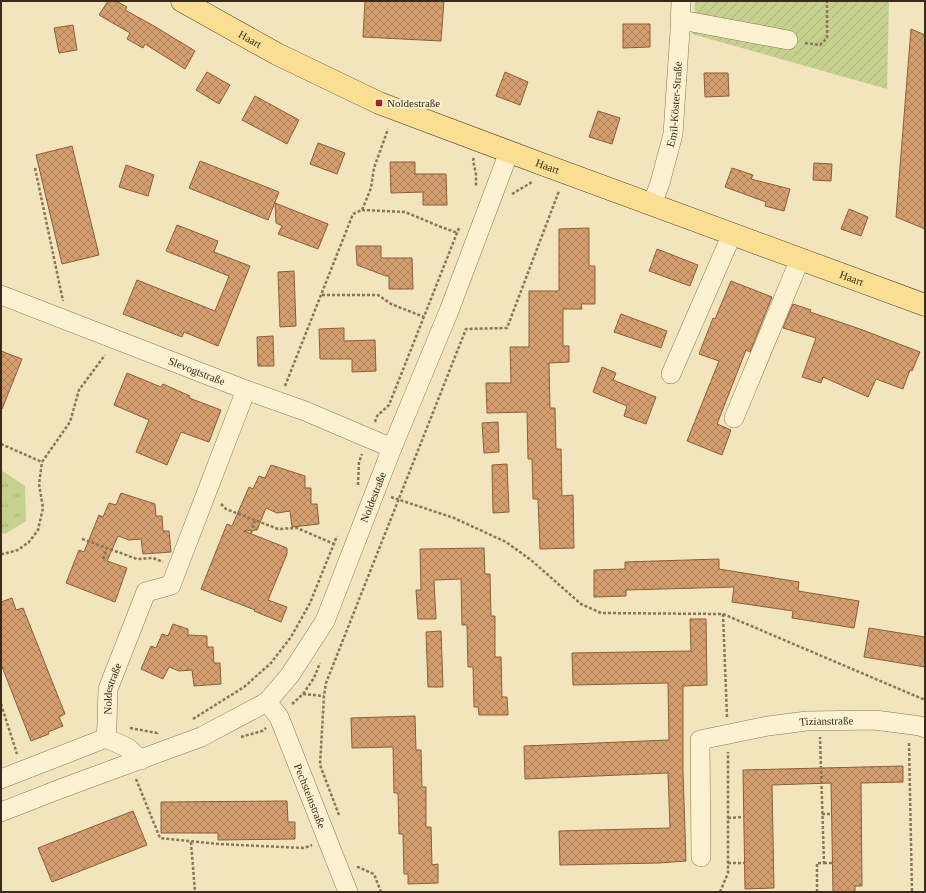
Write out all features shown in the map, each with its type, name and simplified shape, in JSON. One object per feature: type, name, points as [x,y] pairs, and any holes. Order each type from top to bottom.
[{"type":"main road","name":"Haart","points":[[182,1],[276,54],[380,103],[925,305]]},
{"type":"street","name":"Emil-Köster-Straße","points":[[652,205],[660,183],[673,134],[681,1]]},
{"type":"street","points":[[681,20],[788,40]]},
{"type":"street","name":"Noldestraße","points":[[1,812],[200,737],[267,702],[290,675],[325,621],[392,448],[449,311],[509,152]]},
{"type":"street","points":[[672,374],[732,234]]},
{"type":"street","points":[[734,418],[800,258]]},
{"type":"street","name":"Slevogtstraße","points":[[1,295],[304,411],[392,448]]},
{"type":"street","name":"Noldestraße","points":[[107,731],[108,689],[146,592],[171,585],[246,390]]},
{"type":"street","name":"Pechsteinstraße","points":[[267,702],[279,717],[348,892]]},
{"type":"street","name":"Tizianstraße","points":[[701,857],[700,740],[768,726],[807,721],[875,720],[917,726]]},
{"type":"street","points":[[1,779],[107,731],[128,748],[136,762]]},
{"type":"path","points":[[788,40],[820,45],[827,38],[827,1]]},
{"type":"path","points":[[362,210],[371,188],[374,168],[388,129]]},
{"type":"path","points":[[474,193],[476,186],[476,174],[473,160],[482,142]]},
{"type":"path","points":[[35,168],[64,304]]},
{"type":"path","points":[[339,816],[320,765],[326,683],[466,329],[507,328],[558,191]]},
{"type":"path","points":[[279,402],[353,214],[362,210],[406,212],[441,227],[458,232]]},
{"type":"path","points":[[358,485],[359,462],[368,438],[377,416],[389,405],[460,226]]},
{"type":"path","points":[[322,295],[378,295],[391,304],[424,317]]},
{"type":"path","points":[[1,554],[18,550],[28,542],[38,530],[43,508],[39,484],[42,462],[70,422],[79,390],[105,356],[113,339]]},
{"type":"path","points":[[1,444],[42,462]]},
{"type":"path","points":[[207,491],[226,509],[278,529],[297,528],[334,544]]},
{"type":"path","points":[[375,492],[454,518],[506,542],[531,560],[581,604],[601,613],[723,614],[925,700]]},
{"type":"path","points":[[251,533],[255,520]]},
{"type":"path","points":[[191,721],[244,687],[271,663],[291,637],[310,603],[339,531]]},
{"type":"path","points":[[82,539],[136,559],[152,558],[178,567]]},
{"type":"path","points":[[102,559],[107,548]]},
{"type":"path","points":[[720,892],[728,873],[728,764],[723,614]]},
{"type":"path","points":[[303,694],[324,696]]},
{"type":"path","points":[[1,704],[22,770]]},
{"type":"path","points":[[820,721],[824,863]]},
{"type":"path","points":[[912,892],[917,726]]},
{"type":"path","points":[[107,731],[157,733],[163,730]]},
{"type":"path","points":[[136,762],[160,838],[218,844],[304,848],[327,839]]},
{"type":"path","points":[[822,814],[831,814]]},
{"type":"path","points":[[728,818],[743,817]]},
{"type":"path","points":[[191,842],[195,892]]},
{"type":"path","points":[[356,860],[358,867],[374,874],[381,892]]},
{"type":"path","points":[[728,863],[744,863]]},
{"type":"path","points":[[817,892],[817,863],[832,863]]},
{"type":"green space","points":[[695,1],[889,1],[887,89],[692,34]]},
{"type":"green space","points":[[1,470],[25,486],[26,521],[5,534],[1,533]]},
{"type":"building","points":[[108,1],[116,1],[127,7],[125,10],[195,51],[185,69],[145,44],[143,48],[127,39],[130,33],[99,15]]},
{"type":"building","points":[[365,1],[444,1],[441,41],[363,37]]},
{"type":"building","points":[[623,24],[650,24],[650,47],[623,48]]},
{"type":"building","points":[[73,25],[77,50],[59,53],[54,28]]},
{"type":"building","points":[[911,29],[925,35],[925,229],[896,217]]},
{"type":"building","points":[[207,72],[230,85],[219,104],[196,90]]},
{"type":"building","points":[[505,72],[528,82],[520,105],[496,96]]},
{"type":"building","points":[[704,73],[728,73],[729,96],[705,97]]},
{"type":"building","points":[[255,96],[299,120],[287,144],[242,120]]},
{"type":"building","points":[[598,111],[620,118],[612,144],[589,137]]},
{"type":"building","points":[[318,143],[345,153],[337,174],[310,164]]},
{"type":"building","points":[[72,146],[99,255],[62,264],[36,155]]},
{"type":"building","points":[[200,161],[279,192],[268,220],[189,188]]},
{"type":"building","points":[[390,162],[415,162],[415,174],[446,174],[447,205],[423,205],[423,192],[391,193]]},
{"type":"building","points":[[814,163],[832,164],[831,181],[813,180]]},
{"type":"building","points":[[126,165],[154,175],[148,196],[119,187]]},
{"type":"building","points":[[732,168],[753,175],[751,179],[790,189],[784,211],[765,206],[766,202],[725,187]]},
{"type":"building","points":[[275,203],[328,224],[318,249],[278,234],[282,226],[276,223]]},
{"type":"building","points":[[849,209],[868,217],[861,236],[841,229]]},
{"type":"building","points":[[177,225],[218,241],[214,252],[250,266],[218,346],[184,332],[182,337],[123,314],[137,280],[215,311],[229,276],[166,251]]},
{"type":"building","points":[[589,228],[589,266],[595,266],[595,304],[581,304],[582,309],[563,309],[563,346],[569,346],[569,362],[549,363],[550,408],[555,408],[556,449],[561,449],[562,496],[573,495],[574,548],[540,549],[538,499],[533,499],[532,459],[528,459],[527,412],[487,413],[486,383],[511,383],[510,347],[529,347],[529,291],[559,291],[559,229]]},
{"type":"building","points":[[356,246],[381,246],[381,258],[412,258],[413,289],[389,289],[389,276],[357,265]]},
{"type":"building","points":[[657,249],[698,265],[690,286],[649,271]]},
{"type":"building","points":[[294,271],[296,326],[280,327],[278,272]]},
{"type":"building","points":[[731,281],[772,297],[750,352],[746,350],[717,424],[731,430],[722,455],[687,441],[719,361],[699,354],[713,318],[715,319]]},
{"type":"building","points":[[793,304],[811,310],[810,312],[920,352],[912,371],[910,370],[903,389],[876,379],[868,397],[823,377],[821,383],[802,377],[816,338],[783,328]]},
{"type":"building","points":[[621,314],[667,331],[661,348],[614,332]]},
{"type":"building","points":[[344,328],[344,341],[375,340],[376,371],[352,372],[352,359],[320,359],[319,329]]},
{"type":"building","points":[[273,336],[274,366],[258,366],[257,337]]},
{"type":"building","points":[[1,351],[22,359],[2,409],[1,409]]},
{"type":"building","points":[[602,367],[616,373],[613,380],[656,397],[646,424],[624,416],[627,406],[593,392]]},
{"type":"building","points":[[127,373],[161,387],[163,384],[190,396],[189,398],[221,410],[209,442],[181,432],[167,465],[136,452],[149,420],[114,405]]},
{"type":"building","points":[[498,422],[499,452],[484,453],[482,423]]},
{"type":"building","points":[[507,464],[509,512],[493,513],[492,465]]},
{"type":"building","points":[[271,465],[305,476],[305,488],[311,488],[311,504],[317,504],[319,524],[292,527],[290,511],[277,513],[266,508],[257,530],[244,531],[287,548],[287,554],[268,600],[287,607],[281,622],[201,589],[227,524],[232,526],[249,487],[253,489],[259,476],[265,478]]},
{"type":"building","points":[[121,493],[155,504],[156,516],[162,516],[163,531],[169,531],[171,552],[143,554],[141,539],[129,540],[118,536],[107,561],[127,568],[115,602],[66,583],[79,550],[84,552],[99,515],[103,517],[109,503],[116,505]]},
{"type":"building","points":[[484,548],[485,574],[490,574],[491,616],[495,616],[495,657],[501,657],[502,697],[507,697],[508,715],[479,715],[478,707],[474,707],[473,667],[468,667],[467,625],[462,625],[461,579],[434,580],[436,619],[418,619],[416,590],[421,590],[420,549]]},
{"type":"building","points":[[719,559],[719,569],[799,582],[798,591],[859,601],[854,628],[792,618],[793,611],[732,602],[734,587],[626,590],[626,596],[594,597],[594,570],[625,569],[625,562]]},
{"type":"building","points":[[12,598],[16,610],[23,608],[65,714],[59,717],[63,726],[48,732],[49,734],[31,741],[1,664],[1,602]]},
{"type":"building","points":[[690,619],[706,619],[707,685],[683,686],[683,771],[686,861],[560,865],[559,831],[670,828],[668,773],[525,779],[524,746],[669,740],[668,683],[573,685],[572,653],[691,651]]},
{"type":"building","points":[[173,624],[188,629],[188,635],[207,636],[207,647],[213,647],[214,663],[220,663],[221,684],[194,686],[192,670],[179,671],[169,667],[163,679],[141,669],[151,646],[156,648],[162,634],[168,636]]},
{"type":"building","points":[[869,628],[925,637],[925,667],[864,657]]},
{"type":"building","points":[[441,631],[443,687],[428,687],[426,632]]},
{"type":"building","points":[[415,716],[416,750],[421,750],[422,787],[426,787],[426,827],[431,827],[432,865],[438,864],[438,883],[408,884],[408,874],[404,874],[403,834],[399,834],[398,793],[394,793],[393,747],[352,748],[351,718]]},
{"type":"building","points":[[903,766],[903,782],[861,783],[862,886],[855,886],[855,892],[833,892],[831,783],[772,785],[774,888],[745,889],[743,770]]},
{"type":"building","points":[[287,801],[288,822],[295,822],[295,839],[218,840],[218,833],[161,833],[161,802]]},
{"type":"building","points":[[133,811],[147,845],[52,882],[38,848]]},
{"type":"place","name":"Noldestraße","points":[[379,103]]}]
